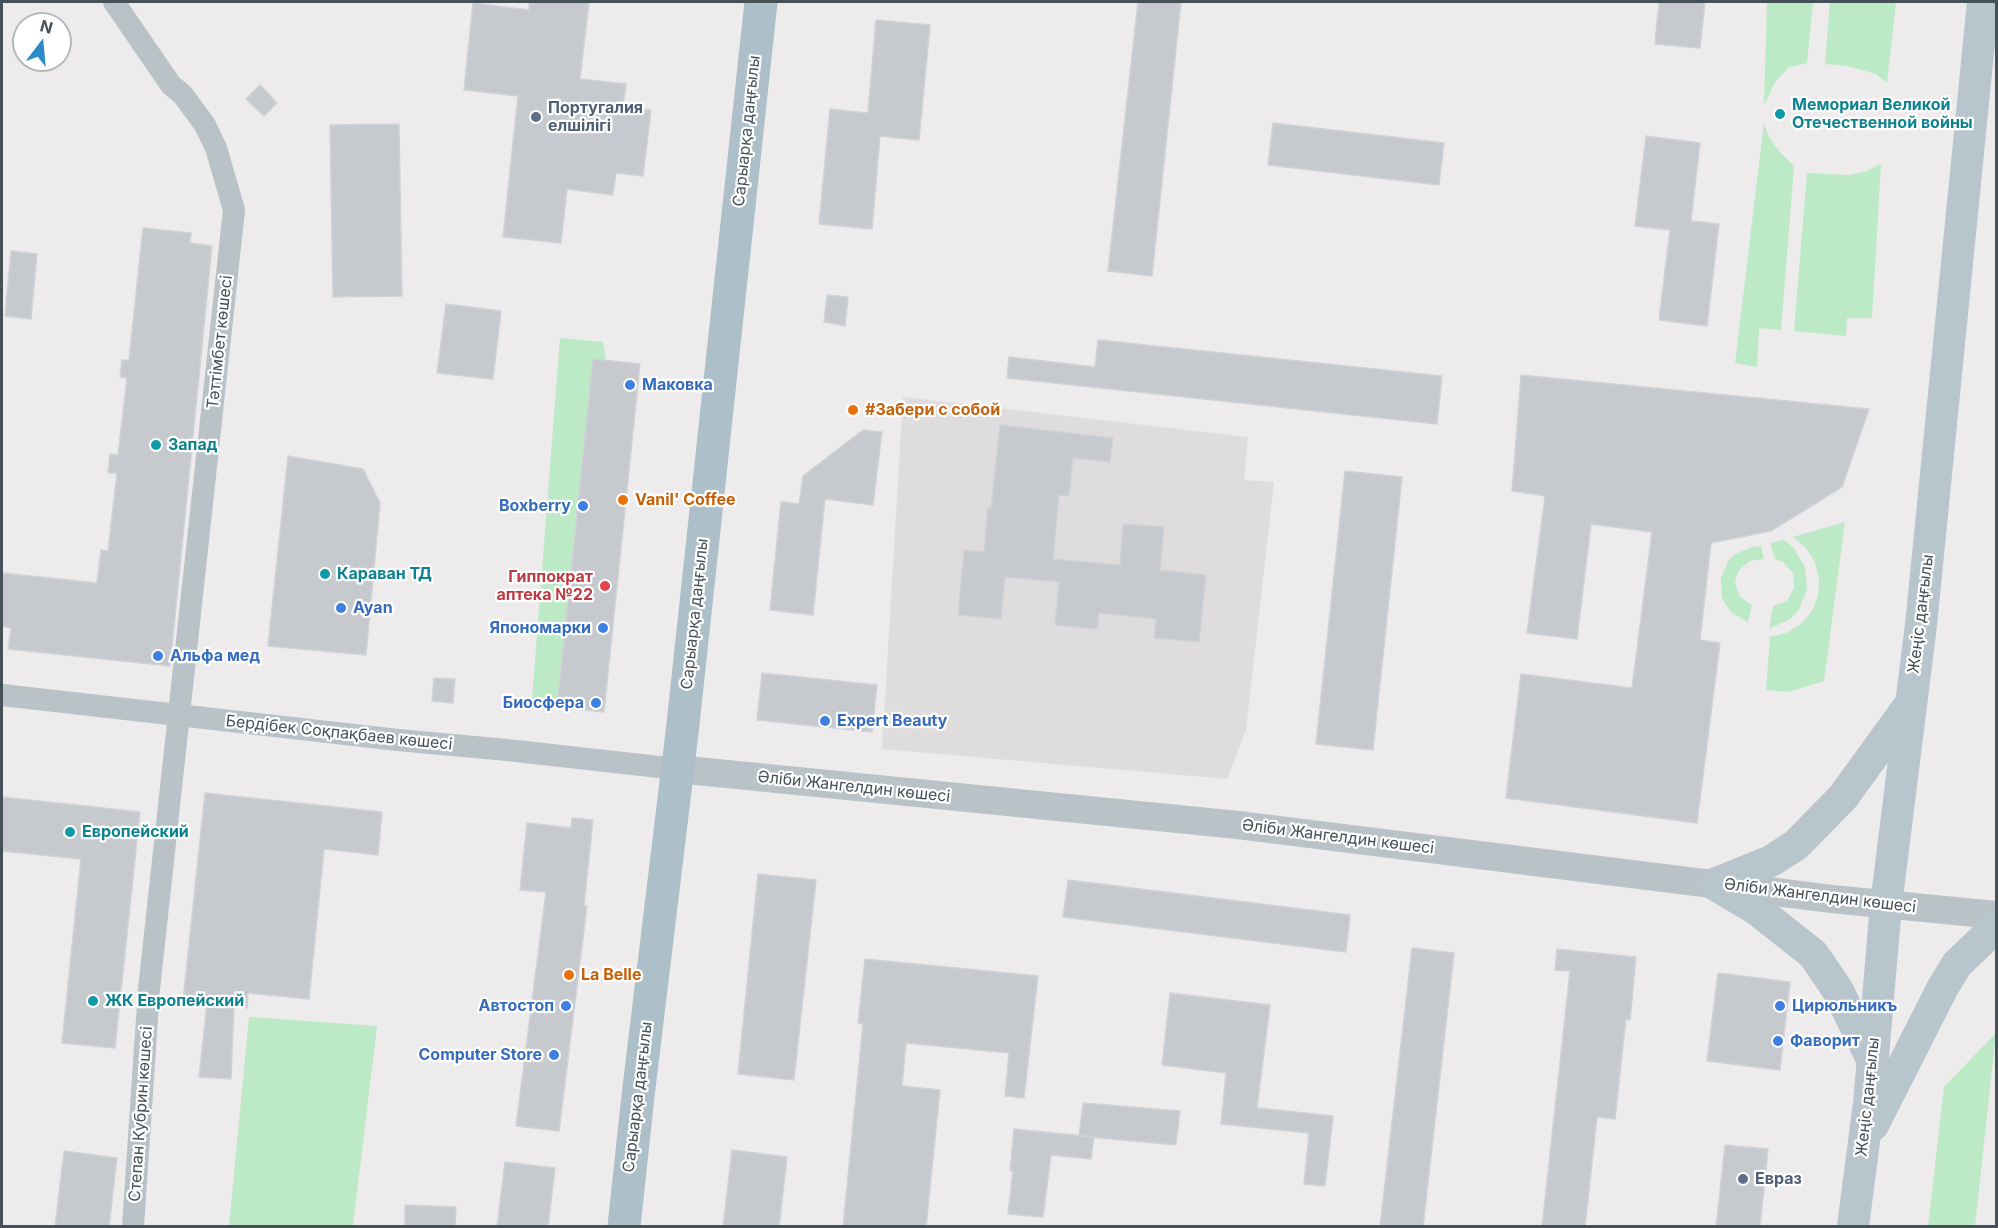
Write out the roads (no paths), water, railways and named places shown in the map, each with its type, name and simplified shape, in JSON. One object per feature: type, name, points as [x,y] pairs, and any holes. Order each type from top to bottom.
[{"type":"main road","name":"Сарыарқа даңғылы","points":[[624,1227],[761,2]]},
{"type":"main road","name":"Жеңіс даңғылы","points":[[1853,1227],[1873,1061],[1886,904],[1921,624],[1984,3]]},
{"type":"main road","points":[[1714,884],[1770,861],[1796,845],[1843,797],[1911,703]]},
{"type":"main road","points":[[1714,884],[1756,909],[1813,954],[1837,989],[1873,1061]]},
{"type":"main road","points":[[1863,1144],[1957,964],[1996,927]]},
{"type":"street","name":"Тәттімбет көшесі","points":[[114,2],[171,85],[183,95],[205,125],[216,148],[234,210],[178,716]]},
{"type":"street","name":"Бердібек Соқпақбаев көшесі","points":[[2,695],[677,769]]},
{"type":"street","name":"Степан Кубрин көшесі","points":[[133,1227],[148,989],[178,716]]},
{"type":"street","name":"Әліби Жангелдин көшесі","points":[[677,769],[1238,825],[1714,884],[1996,915]]},
{"type":"place","name":"Мемориал Великой Отечественной войны","points":[[1780,114]]},
{"type":"place","name":"Португалия елшілігі","points":[[536,117]]},
{"type":"place","name":"Маковка","points":[[630,385]]},
{"type":"place","name":"#Забери с собой","points":[[853,410]]},
{"type":"place","name":"Запад","points":[[156,445]]},
{"type":"place","name":"Vanil' Coffee","points":[[623,500]]},
{"type":"place","name":"Boxberry","points":[[583,506]]},
{"type":"place","name":"Караван ТД","points":[[325,574]]},
{"type":"place","name":"Гиппократ аптека №22","points":[[605,586]]},
{"type":"place","name":"Ayan","points":[[341,608]]},
{"type":"place","name":"Япономарки","points":[[603,628]]},
{"type":"place","name":"Альфа мед","points":[[158,656]]},
{"type":"place","name":"Биосфера","points":[[596,703]]},
{"type":"place","name":"Expert Beauty","points":[[825,721]]},
{"type":"place","name":"Европейский","points":[[70,832]]},
{"type":"place","name":"La Belle","points":[[569,975]]},
{"type":"place","name":"ЖК Европейский","points":[[93,1001]]},
{"type":"place","name":"Автостоп","points":[[566,1006]]},
{"type":"place","name":"Цирюльникъ","points":[[1780,1006]]},
{"type":"place","name":"Фаворит","points":[[1778,1041]]},
{"type":"place","name":"Computer Store","points":[[554,1055]]},
{"type":"place","name":"Евраз","points":[[1743,1179]]}]
